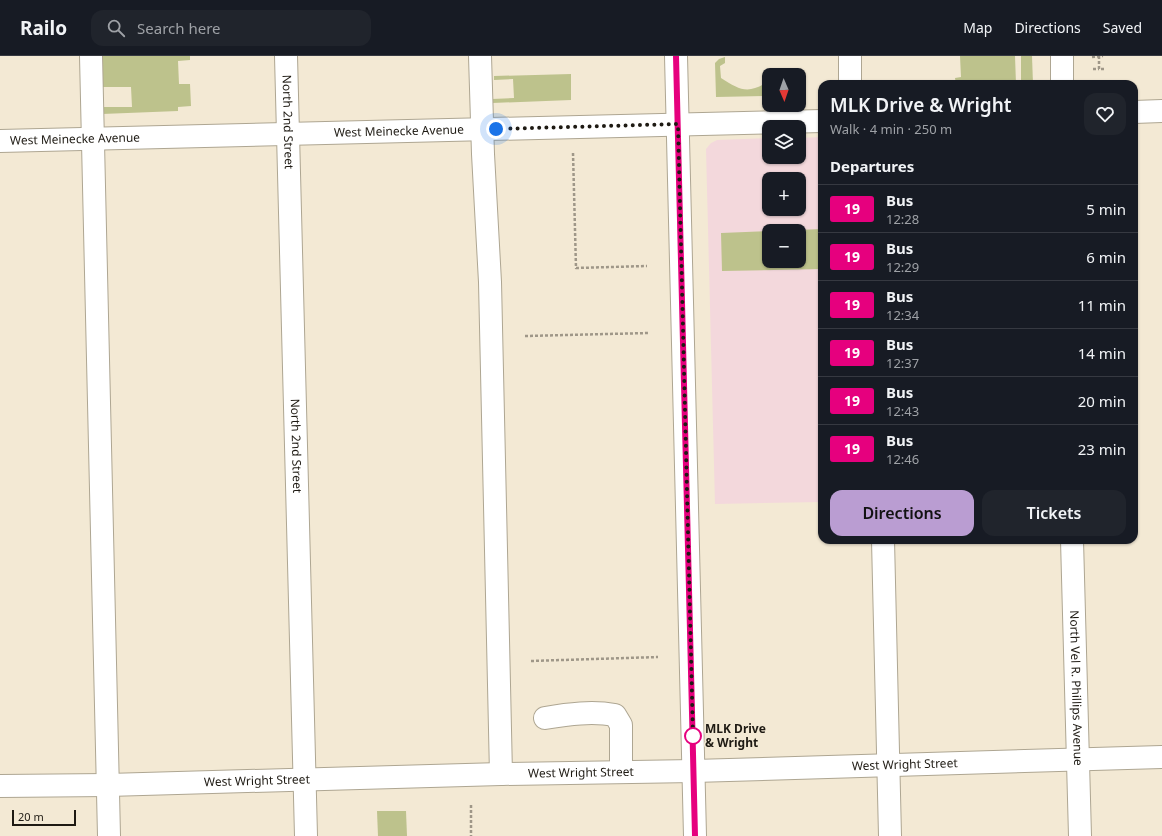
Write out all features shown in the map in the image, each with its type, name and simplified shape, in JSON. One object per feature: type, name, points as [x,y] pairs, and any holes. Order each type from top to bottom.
[{"type":"street","points":[[91,56],[109,836]]},
{"type":"street","name":"North 2nd Street","points":[[286,56],[306,836]]},
{"type":"street","points":[[480,56],[490,282],[500,774]]},
{"type":"street","points":[[676,56],[695,836]]},
{"type":"street","points":[[850,56],[850,80]]},
{"type":"street","points":[[1062,56],[1062,80]]},
{"type":"street","points":[[1138,112],[1162,112]]},
{"type":"street","name":"West Meinecke Avenue","points":[[0,141],[818,121]]},
{"type":"street","points":[[883,544],[890,836]]},
{"type":"street","name":"North Vel R. Phillips Avenue","points":[[1072,544],[1080,836]]},
{"type":"street","points":[[545,718],[572,714],[600,713],[616,715],[621,725],[621,772]]},
{"type":"street","name":"West Wright Street","points":[[0,786],[108,785],[500,774],[694,771],[1162,757]]},
{"type":"path","points":[[1099,56],[1099,69]]},
{"type":"path","points":[[1092,57],[1103,56]]},
{"type":"path","points":[[1093,69],[1104,69]]},
{"type":"path","points":[[573,153],[576,268],[647,266]]},
{"type":"path","points":[[525,336],[649,333]]},
{"type":"path","points":[[531,661],[658,657]]},
{"type":"path","points":[[471,805],[471,836]]},
{"type":"shaded area","points":[[818,137],[818,502],[715,504],[706,149],[711,143],[717,140],[762,138],[762,164],[806,164],[806,138]]},
{"type":"green space","points":[[100,56],[190,56],[190,60],[178,61],[179,84],[190,84],[191,106],[178,107],[178,111],[102,114],[102,107],[132,107],[131,87],[101,87]]},
{"type":"green space","points":[[960,56],[1015,56],[1016,80],[955,80],[955,78],[961,77]]},
{"type":"green space","points":[[1021,56],[1032,56],[1033,80],[1021,80]]},
{"type":"green space","points":[[725,57],[725,63],[720,66],[721,78],[734,86],[744,89],[755,88],[762,85],[762,96],[716,97],[715,63],[719,59]]},
{"type":"green space","points":[[571,74],[571,100],[492,103],[492,99],[514,98],[513,79],[494,80],[494,76]]},
{"type":"green space","points":[[818,229],[818,269],[722,271],[721,233],[762,231],[762,268],[806,268],[806,230]]},
{"type":"green space","points":[[377,811],[406,811],[407,836],[378,836]]},
{"type":"bus line","name":"19","points":[[676,56],[695,836]]},
{"type":"place","name":"MLK Drive & Wright","points":[[693,736]]},
{"type":"route","points":[[496,129],[678,124],[693,736]]}]
